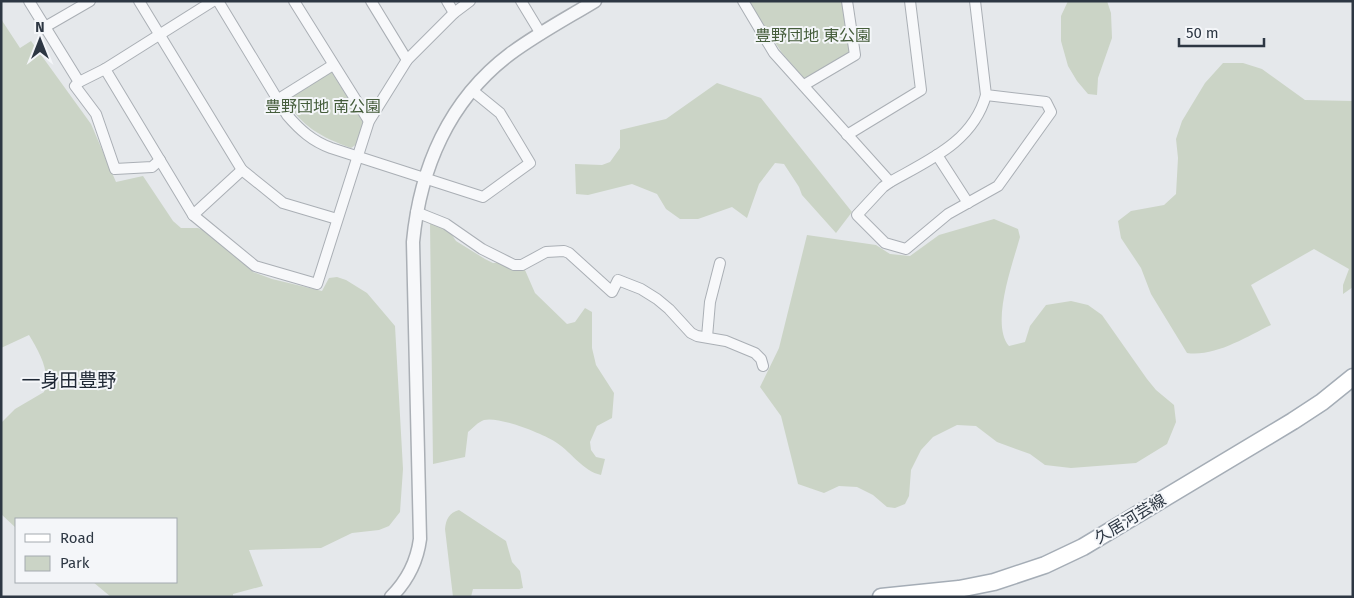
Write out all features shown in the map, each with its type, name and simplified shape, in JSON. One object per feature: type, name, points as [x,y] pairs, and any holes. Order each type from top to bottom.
[{"type":"main road","name":"久居河芸線","points":[[881,597],[977,586],[1045,565],[1083,547],[1293,421],[1322,402],[1353,377]]},
{"type":"street","points":[[29,1],[79,82]]},
{"type":"street","points":[[45,27],[90,1]]},
{"type":"street","points":[[139,1],[242,170],[283,203],[337,219]]},
{"type":"street","points":[[160,160],[152,167],[115,169],[96,114],[75,86],[213,1]]},
{"type":"street","points":[[218,1],[287,115],[310,138],[322,145],[483,197],[530,163],[500,113],[472,91]]},
{"type":"street","points":[[294,1],[369,121]]},
{"type":"street","points":[[371,1],[407,60]]},
{"type":"street","points":[[447,1],[454,13]]},
{"type":"street","points":[[105,69],[193,215],[255,266],[317,284],[369,121],[407,60],[454,13],[470,1]]},
{"type":"street","points":[[521,1],[541,34]]},
{"type":"street","points":[[391,597],[399,589],[414,566],[420,539],[413,250],[416,212],[425,178],[446,127],[472,91],[484,78],[511,54],[595,1]]},
{"type":"street","points":[[743,1],[774,53],[890,182]]},
{"type":"street","points":[[847,135],[921,90],[910,1]]},
{"type":"street","points":[[975,1],[986,95],[979,115],[969,130],[959,139],[937,155],[883,187],[857,215],[885,243],[906,249],[948,214],[998,186],[1051,112],[1046,102],[986,95]]},
{"type":"street","points":[[804,85],[855,55],[850,2]]},
{"type":"street","points":[[277,100],[333,65]]},
{"type":"street","points":[[937,155],[968,203]]},
{"type":"street","points":[[193,215],[242,170]]},
{"type":"street","points":[[416,212],[446,224],[474,244],[514,265],[522,265],[546,252],[564,251],[569,253],[612,292],[618,280],[641,289],[663,304],[691,333],[697,336],[726,341],[755,353],[761,359],[763,366]]},
{"type":"street","points":[[707,337],[710,302],[720,263]]},
{"type":"green space","name":"豊野団地 東公園","points":[[748,1],[842,1],[851,49],[849,53],[804,78],[782,53]]},
{"type":"green space","points":[[1068,1],[1107,1],[1111,13],[1112,38],[1098,78],[1097,95],[1088,94],[1068,66],[1061,41],[1061,16]]},
{"type":"green space","points":[[1,19],[20,48],[31,41],[91,124],[116,182],[143,176],[173,221],[181,228],[198,228],[205,231],[253,272],[272,279],[322,291],[329,278],[337,277],[346,280],[367,293],[395,326],[403,469],[400,512],[389,526],[379,530],[352,533],[321,548],[249,550],[263,586],[233,594],[233,597],[111,597],[94,583],[178,583],[178,518],[15,518],[15,527],[1,514],[1,423],[15,409],[44,392],[46,377],[43,362],[29,335],[1,348]]},
{"type":"green space","points":[[1223,63],[1243,63],[1262,69],[1305,100],[1353,101],[1353,287],[1343,294],[1343,285],[1349,269],[1314,249],[1251,285],[1271,325],[1219,349],[1208,352],[1187,353],[1151,294],[1141,268],[1121,238],[1118,221],[1131,211],[1164,205],[1176,194],[1178,158],[1176,139],[1182,121],[1205,83]]},
{"type":"green space","name":"豊野団地 南公園","points":[[331,71],[363,122],[357,144],[351,148],[330,140],[313,130],[298,117],[285,99]]},
{"type":"green space","points":[[717,83],[761,98],[852,212],[836,233],[802,195],[784,164],[775,163],[759,184],[747,218],[732,207],[698,219],[680,219],[666,209],[657,194],[632,184],[588,195],[576,194],[575,164],[602,165],[610,162],[620,148],[620,130],[666,119]]},
{"type":"green space","points":[[994,219],[1018,229],[1020,237],[1008,277],[1002,309],[1004,336],[1009,346],[1025,342],[1030,326],[1046,305],[1071,301],[1088,305],[1102,315],[1147,379],[1156,390],[1174,405],[1176,422],[1167,444],[1136,463],[1071,468],[1045,465],[1030,454],[997,442],[976,426],[957,425],[933,437],[921,450],[911,470],[909,496],[905,504],[895,508],[887,507],[873,495],[857,487],[839,486],[824,493],[798,484],[781,416],[760,387],[779,348],[807,235],[876,245],[890,254],[910,256],[939,235]]},
{"type":"green space","points":[[430,222],[446,226],[456,241],[485,259],[493,263],[510,262],[525,270],[535,293],[567,324],[575,322],[585,308],[592,312],[592,348],[596,365],[614,393],[612,418],[597,426],[590,442],[591,450],[596,457],[605,459],[601,475],[589,470],[551,439],[510,423],[491,419],[482,421],[468,432],[465,457],[433,464]]},
{"type":"green space","points":[[459,510],[506,541],[512,562],[520,571],[523,588],[473,589],[471,597],[453,597],[445,529],[449,517]]},
{"type":"district","name":"一身田豊野","points":[[69,380]]}]
